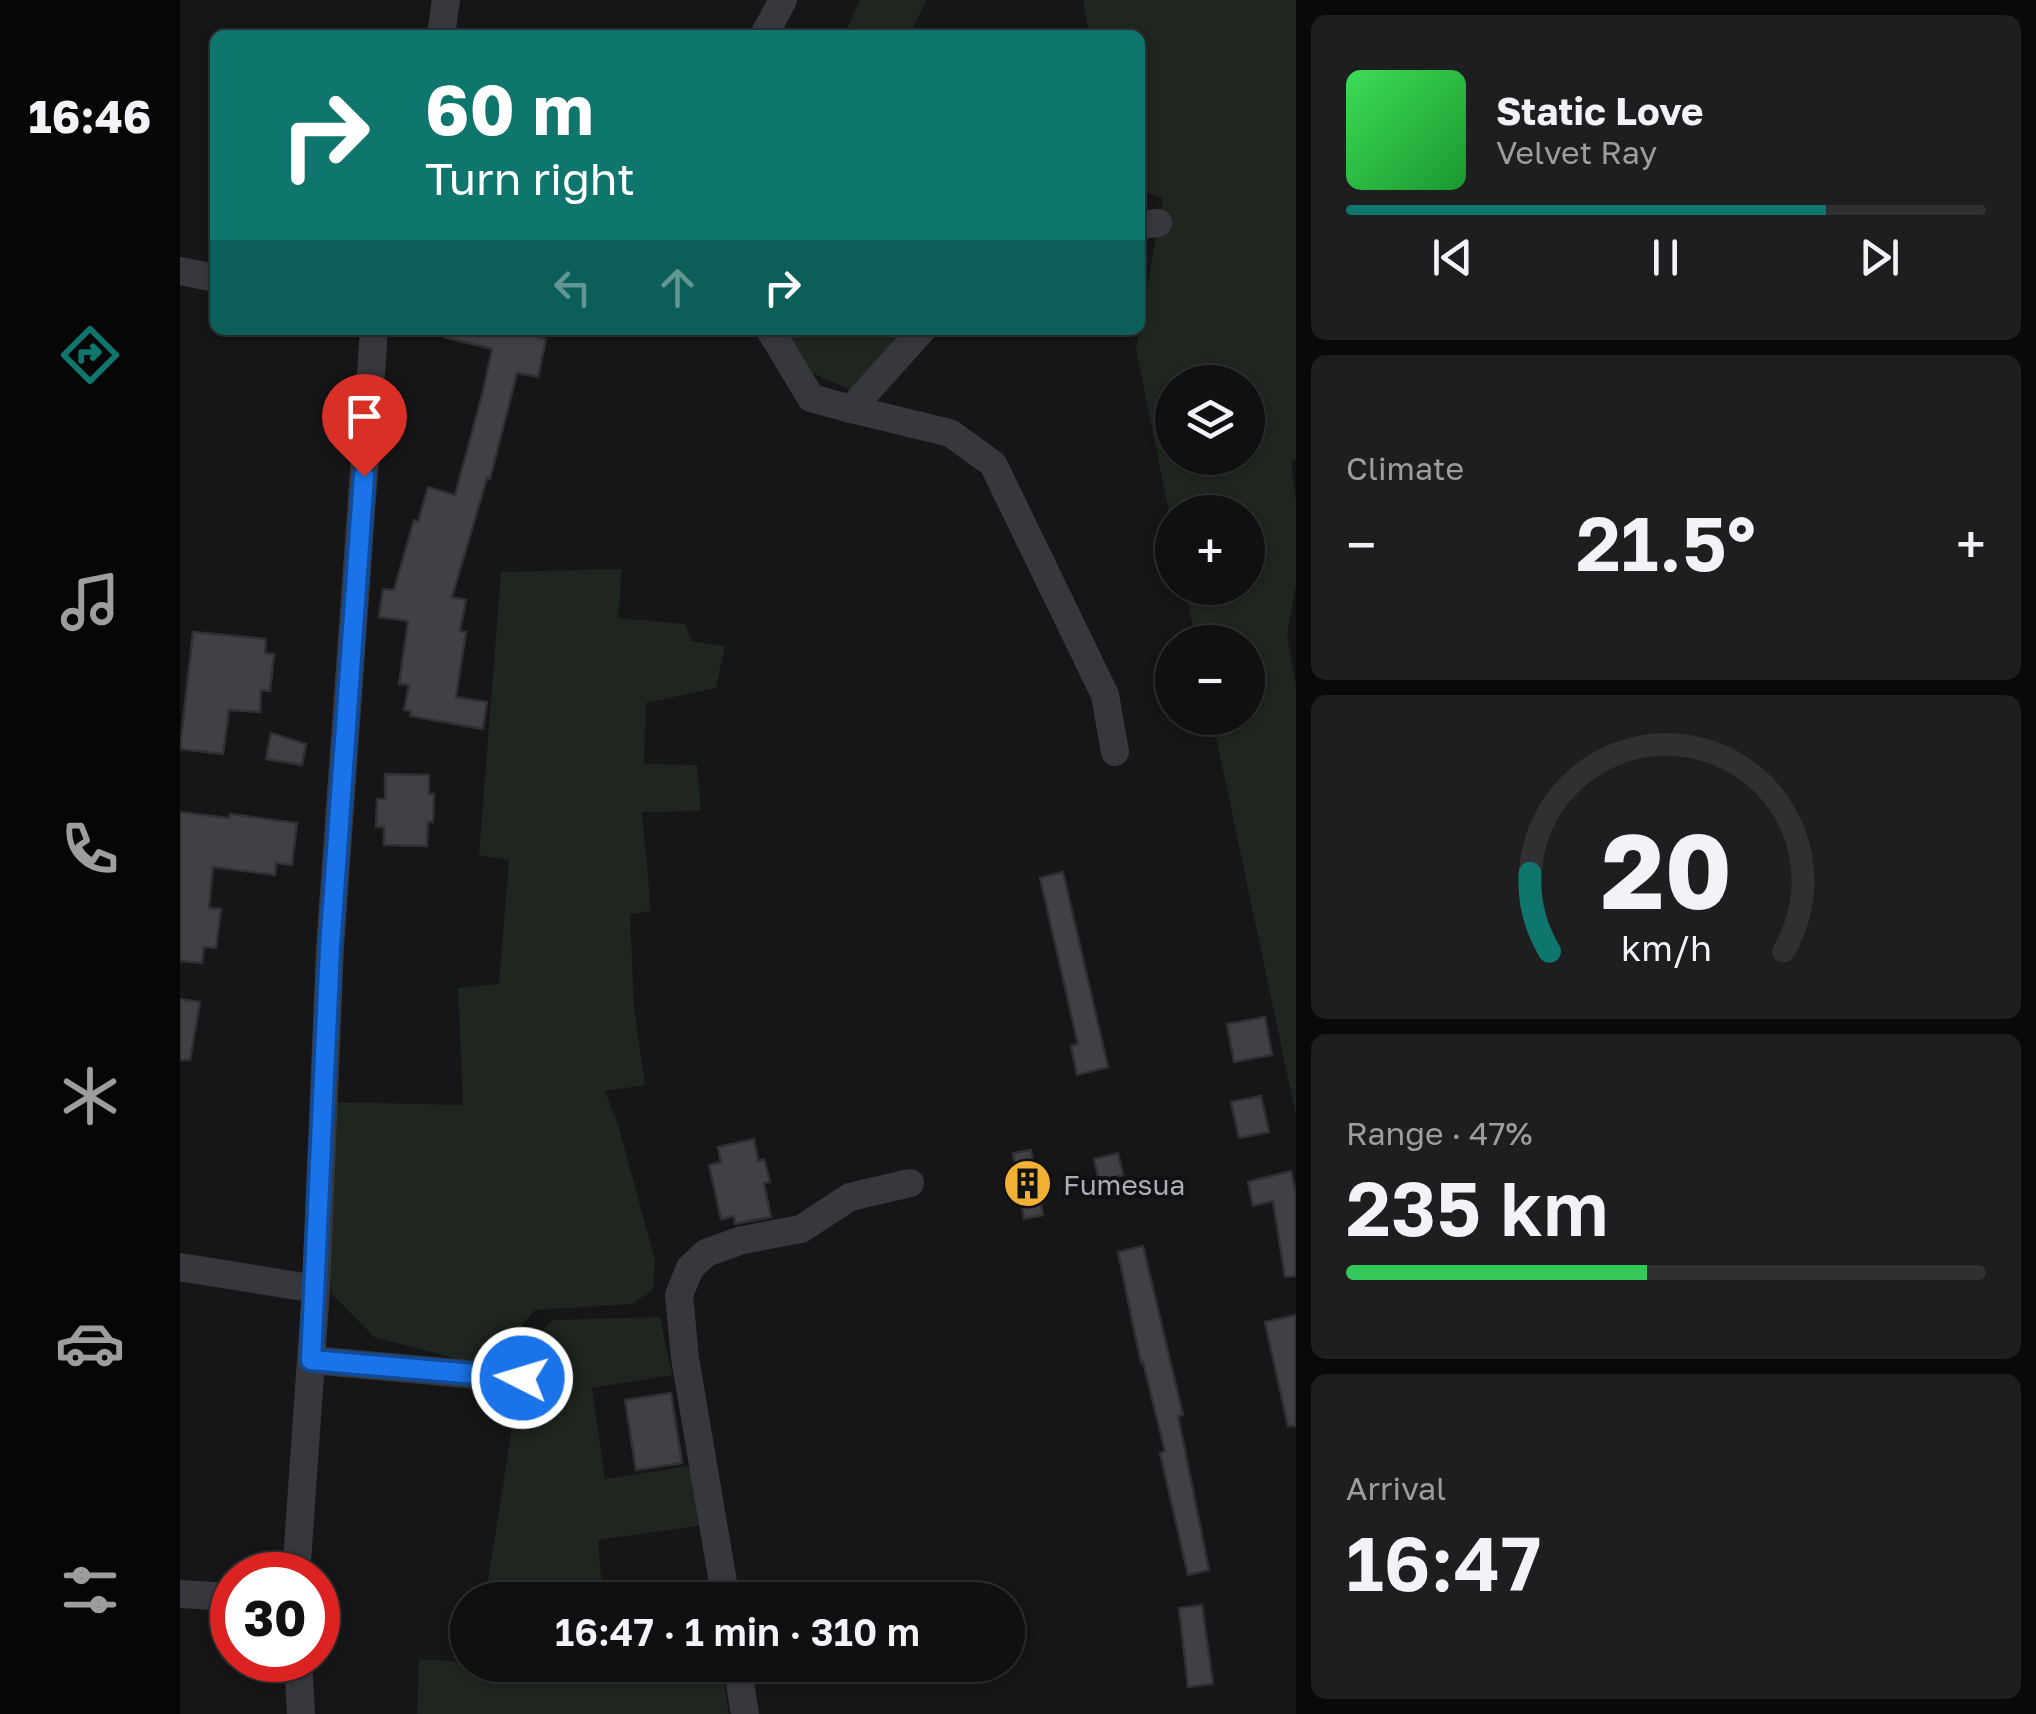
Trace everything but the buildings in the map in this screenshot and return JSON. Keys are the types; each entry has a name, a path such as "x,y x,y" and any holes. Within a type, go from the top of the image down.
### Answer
{"street":[{"path":"442,30 446,0"},
{"path":"767,30 783,0"},
{"path":"180,271 210,277"},
{"path":"298,1552 316,1289 330,948 374,335"},
{"path":"773,335 812,398 950,433 993,464 1105,695 1115,752"},
{"path":"851,409 918,335"},
{"path":"723,1582 679,1295 690,1268 706,1253 742,1240 800,1230 850,1197 910,1183"},
{"path":"180,1267 316,1289"},
{"path":"311,1360 522,1378"},
{"path":"180,1594 210,1596"},
{"path":"300,1682 302,1714"},
{"path":"740,1682 745,1714"}],"shaded area":[{"path":"860,0 927,0 912,30 846,30"},
{"path":"1083,0 1296,0 1296,459 1291,462 1296,500 1296,585 1287,635 1296,686 1296,1116 1216,735 1265,735 1265,625 1193,625 1188,605 1265,605 1265,495 1166,495 1162,475 1265,475 1265,365 1155,365 1155,443 1136,350 1139,335 1145,335 1145,299 1163,198 1145,192 1145,30 1088,30"},
{"path":"789,335 904,335 857,393 808,371"},
{"path":"622,569 618,618 685,624 691,641 725,646 716,688 646,703 644,764 697,765 701,811 642,812 651,911 630,914 634,1007 645,1085 605,1091 655,1260 653,1290 632,1304 535,1310 509,1340 476,1364 374,1337 331,1293 328,1202 337,1102 463,1105 458,988 499,984 509,860 479,855 501,572"},
{"path":"660,1317 672,1375 592,1388 605,1479 694,1465 705,1525 598,1540 602,1582 488,1582 517,1396 530,1396 521,1360 527,1346 553,1320"},
{"path":"419,1659 450,1661 450,1682 724,1682 729,1714 417,1714"}],"place":[{"name":"Fumesua","path":"1028,1184"}],"route":[{"path":"364,476 330,948 311,1360 522,1378"}]}
